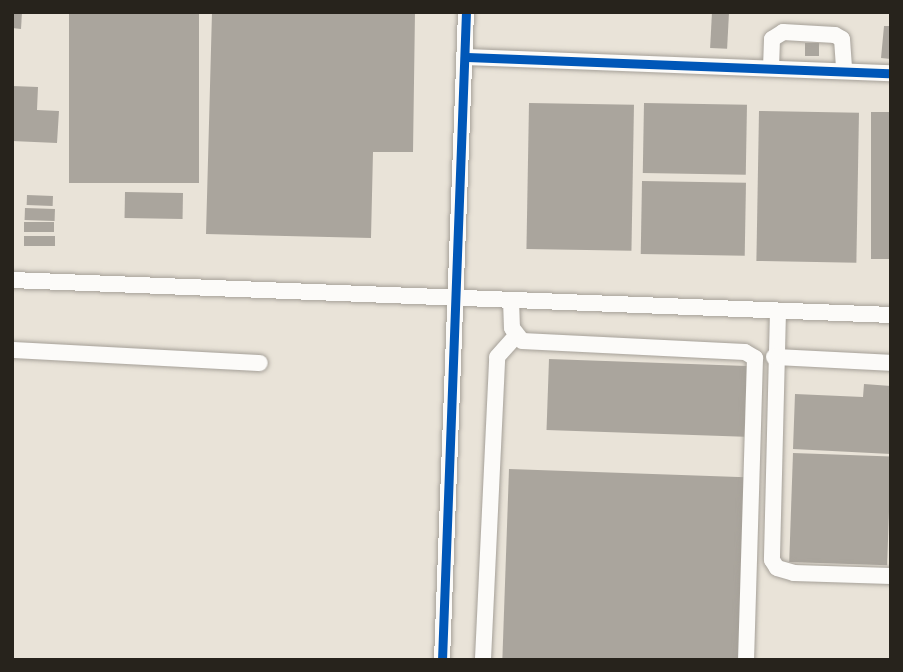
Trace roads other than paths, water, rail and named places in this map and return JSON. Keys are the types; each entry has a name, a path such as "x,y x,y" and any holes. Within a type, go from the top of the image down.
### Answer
{"street":[{"path":"442,660 466,12"},
{"path":"771,68 772,39 783,32 835,35 842,39 845,71"},
{"path":"465,57 891,73"},
{"path":"12,280 891,315"},
{"path":"483,659 497,357 515,337 511,300"},
{"path":"778,311 774,357 772,560 777,568 794,573 891,576"},
{"path":"515,337 522,341 745,352 755,358 746,660"},
{"path":"12,351 260,363"},
{"path":"774,357 891,363"}]}
